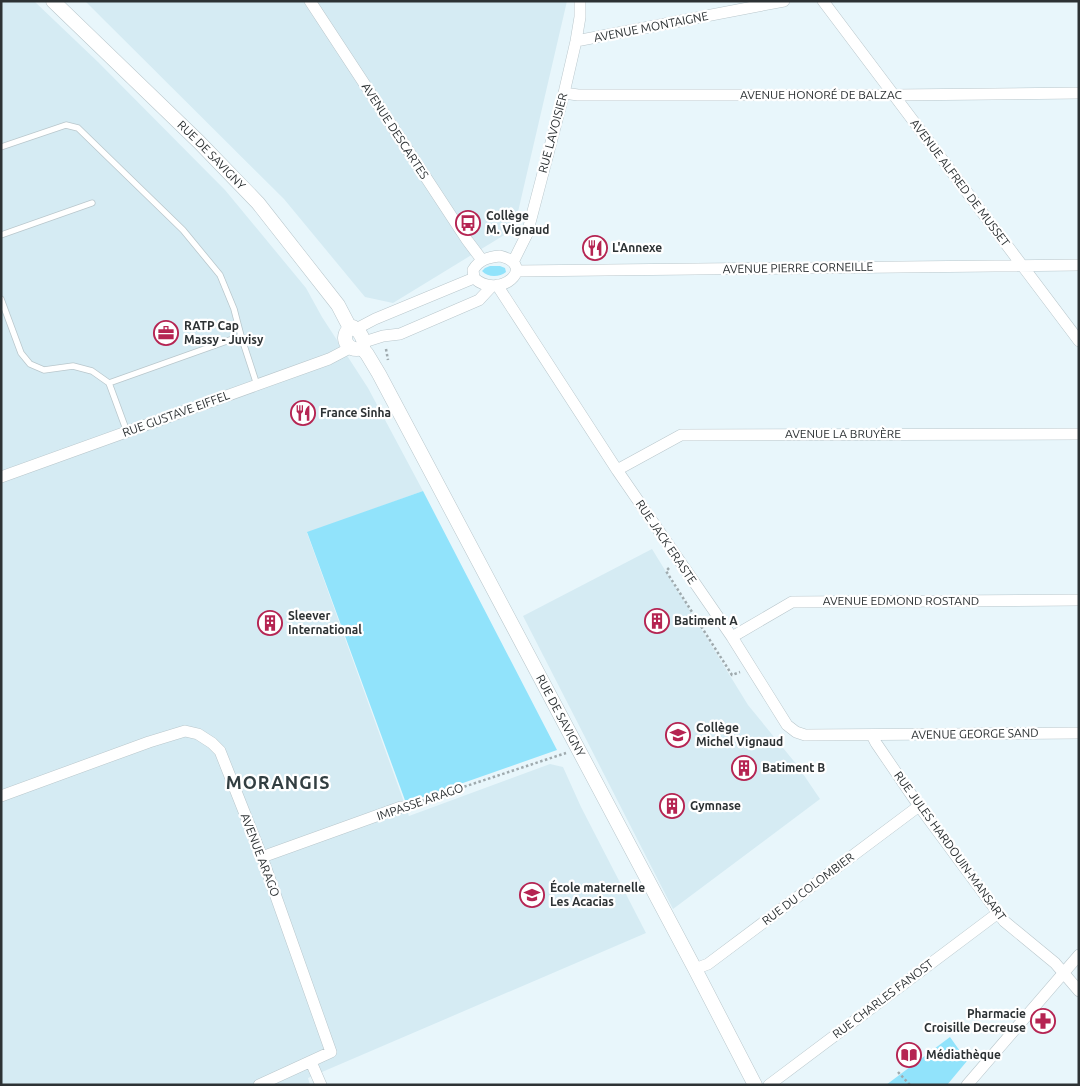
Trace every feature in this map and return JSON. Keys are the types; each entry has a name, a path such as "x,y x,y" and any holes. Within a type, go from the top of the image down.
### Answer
{"street":[{"name":"RUE DE SAVIGNY","path":"52,1 199,142 258,203 338,305 353,328"},
{"name":"AVENUE DESCARTES","path":"310,1 482,260"},
{"name":"RUE LAVOISIER","path":"515,266 527,234 564,93 576,42 580,17 580,1"},
{"name":"AVENUE MONTAIGNE","path":"576,42 784,1"},
{"name":"AVENUE ALFRED DE MUSSET","path":"823,1 1079,341"},
{"name":"AVENUE HONORÉ DE BALZAC","path":"564,93 578,95 1079,93"},
{"path":"474,278 347,331 345,335 347,344 358,346 383,336 400,334 478,300 494,286 510,280 516,273 515,266 509,258 492,257 482,260 475,266 473,270 474,278 484,285 494,286"},
{"name":"AVENUE PIERRE CORNEILLE","path":"515,266 1079,265"},
{"name":"RUE JACK ERASTE","path":"494,286 732,637 786,724 796,732 805,735 872,735"},
{"name":"RUE DE SAVIGNY","path":"358,346 367,354 379,374 755,1085"},
{"name":"RUE GUSTAVE EIFFEL","path":"1,477 329,359 358,346"},
{"name":"AVENUE LA BRUYÈRE","path":"617,470 681,435 1079,434"},
{"name":"AVENUE EDMOND ROSTAND","path":"732,637 792,602 1079,600"},
{"name":"AVENUE ARAGO","path":"1,796 149,742 185,732 198,734 220,751 262,857 331,1052 259,1085"},
{"name":"AVENUE GEORGE SAND","path":"872,735 1079,733"},
{"name":"RUE JULES HARDOUIN-MANSART","path":"872,735 919,806 998,913 1009,926 1055,963 1079,991"},
{"name":"RUE DU COLOMBIER","path":"695,969 708,964 919,806"},
{"name":"IMPASSE ARAGO","path":"262,857 402,807"},
{"name":"RUE CHARLES FANOST","path":"769,1085 998,913"},
{"path":"967,1085 1079,955"},
{"path":"311,1062 320,1085"}],"lane":[{"path":"1,147 66,125 78,128 183,230 220,275 234,309 257,385"},
{"path":"1,235 92,203"},
{"path":"1,300 21,353 30,364 44,370 73,366 92,371 109,384 127,432"},
{"path":"109,384 241,336"}],"path":[{"path":"678,558 666,571 732,675 751,668"},
{"name":"IMPASSE ARAGO","path":"402,807 578,749"},
{"path":"898,1072 910,1085"}],"shaded area":[{"path":"1,1 34,1 98,62 225,190 306,288 322,317 368,388 423,491 307,533 409,816 550,764 563,767 581,807 646,933 308,1078 310,1085 1,1085"},
{"path":"85,1 567,1 514,229 393,303 365,297 284,199"},
{"path":"490,266 500,266 505,268 506,272 501,275 487,275 482,271"},
{"path":"423,491 557,750 406,803 307,532"},
{"name":"Collège Michel Vignaud","path":"652,549 748,705 797,765 820,799 673,909 523,616"},
{"path":"950,1037 967,1061 947,1085 886,1085"}],"place":[{"name":"Collège M. Vignaud","path":"468,223"},
{"name":"L'Annexe","path":"595,248"},
{"name":"RATP Cap Massy - Juvisy","path":"166,333"},
{"name":"France Sinha","path":"303,413"},
{"name":"Batiment A","path":"657,621"},
{"name":"Sleever International","path":"270,623"},
{"name":"Collège Michel Vignaud","path":"678,735"},
{"name":"Batiment B","path":"744,768"},
{"name":"Gymnase","path":"672,806"},
{"name":"École maternelle Les Acacias","path":"532,895"},
{"name":"Pharmacie Croisille Decreuse","path":"1043,1021"},
{"name":"Médiathèque","path":"909,1055"}],"district":[{"name":"MORANGIS","path":"278,783"}]}
